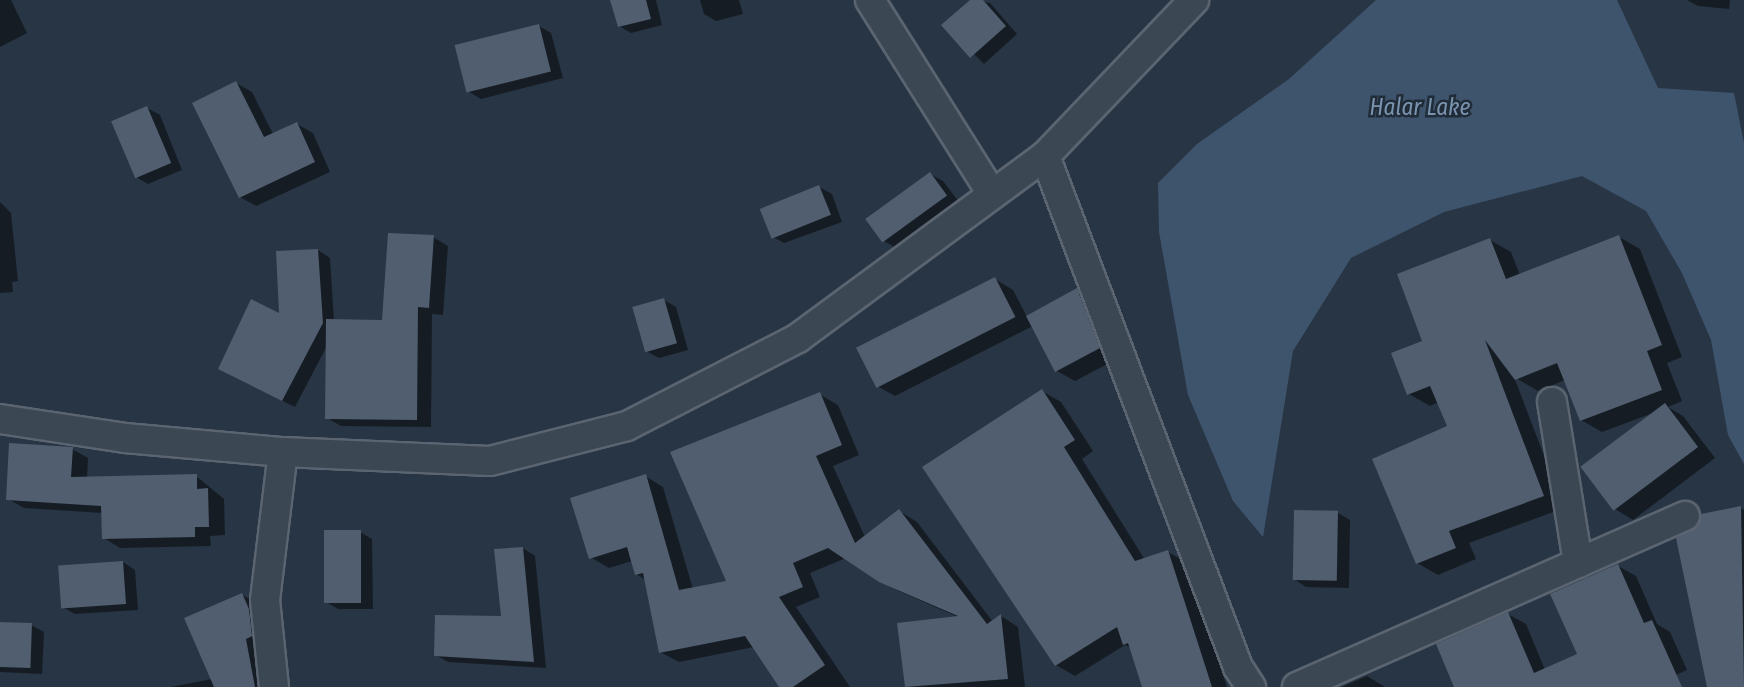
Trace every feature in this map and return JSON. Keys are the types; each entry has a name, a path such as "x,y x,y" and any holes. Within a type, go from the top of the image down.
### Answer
{"street":[{"path":"870,0 992,194"},
{"path":"0,419 125,438 284,452 490,461 627,426 798,338 1045,156 1194,0"},
{"path":"1045,156 1238,667 1251,687"},
{"path":"1552,402 1578,563"},
{"path":"274,687 265,600 284,452"},
{"path":"1297,687 1685,516"}],"water":[{"name":"Halar Lake","path":"1376,0 1617,0 1658,88 1734,93 1744,143 1744,464 1728,435 1711,340 1682,273 1646,211 1582,176 1444,212 1351,258 1293,351 1263,537 1233,501 1188,395 1159,232 1158,183 1197,144 1289,79"}],"building":[{"path":"610,0 646,0 651,19 618,27"},
{"path":"970,0 983,0 1006,26 970,58 941,25"},
{"path":"539,24 551,72 466,93 455,45"},
{"path":"236,81 264,137 297,122 315,162 239,198 192,103"},
{"path":"147,106 171,163 135,178 111,121"},
{"path":"930,172 947,195 882,242 865,219"},
{"path":"819,185 831,215 772,239 760,209"},
{"path":"388,233 434,235 429,308 418,307 417,420 325,419 326,319 382,320"},
{"path":"1619,235 1662,345 1647,351 1662,390 1580,421 1557,363 1515,380 1485,340 1544,496 1449,531 1456,548 1416,564 1372,459 1447,426 1430,386 1407,395 1391,353 1422,341 1397,274 1490,238 1506,279"},
{"path":"318,249 323,323 282,401 218,369 251,299 279,313 276,251"},
{"path":"995,277 1015,317 876,388 856,348"},
{"path":"1077,288 1100,348 1055,372 1026,316"},
{"path":"664,298 677,343 645,352 632,307"},
{"path":"1042,389 1075,440 1064,447 1135,561 1168,550 1212,687 1142,687 1128,643 1123,645 1117,627 1055,666 922,467"},
{"path":"820,392 842,445 816,456 855,543 899,509 987,624 1001,614 1008,679 905,687 897,623 958,616 879,582 828,548 793,563 803,587 779,597 825,665 793,687 779,687 745,636 659,653 643,573 635,575 627,547 589,559 570,498 646,474 679,590 726,581 670,452"},
{"path":"1665,403 1698,447 1613,511 1580,467"},
{"path":"9,443 73,447 71,477 197,474 197,489 208,488 209,527 195,527 195,537 102,539 101,506 6,500"},
{"path":"1741,506 1744,687 1707,687 1676,538 1698,526 1701,514"},
{"path":"1294,510 1338,511 1337,581 1293,580"},
{"path":"324,530 361,530 361,603 324,603"},
{"path":"523,547 534,662 434,656 435,615 501,616 494,549"},
{"path":"123,561 126,604 61,608 58,566"},
{"path":"1618,564 1644,623 1652,620 1682,687 1454,687 1436,644 1508,612 1534,673 1577,654 1550,594"},
{"path":"242,593 249,609 252,636 246,639 255,687 214,687 184,618"},
{"path":"0,622 32,623 30,668 0,667"}]}
